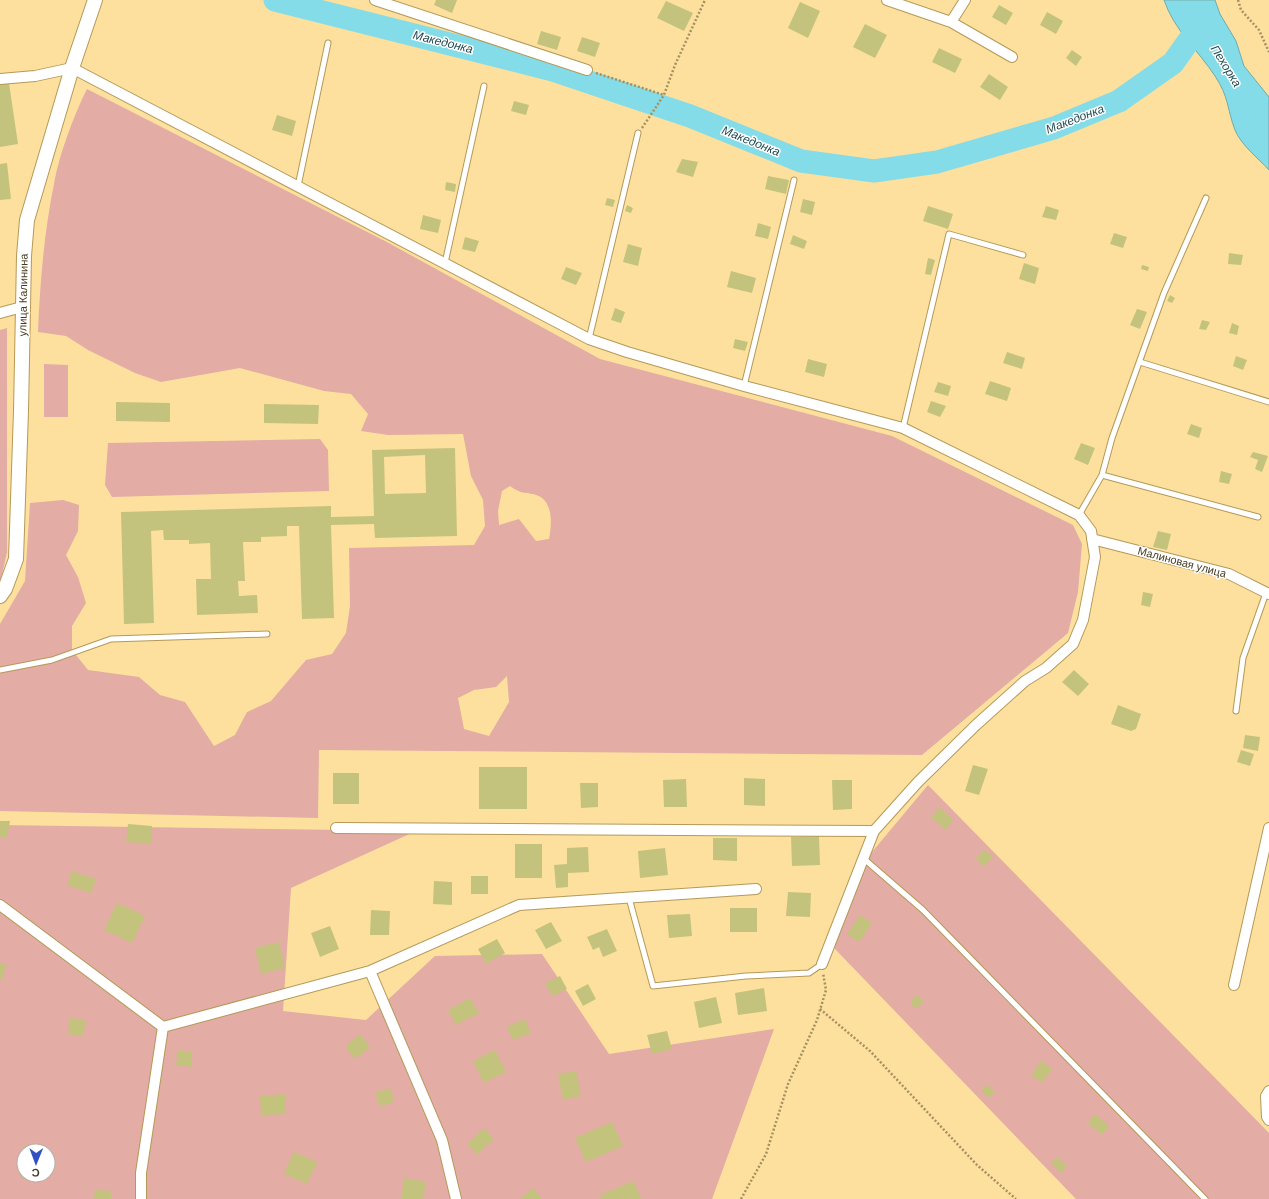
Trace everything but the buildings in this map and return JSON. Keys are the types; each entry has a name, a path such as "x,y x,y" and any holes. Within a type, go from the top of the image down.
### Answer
{"main road":[{"name":"улица Калинина","path":"0,596 5,589 16,559 21,411 22,307 27,220 72,68 94,0"}],"street":[{"path":"375,0 587,70"},
{"path":"887,0 951,22 1012,57"},
{"path":"951,22 965,0"},
{"path":"0,79 35,76 72,68 589,339 627,352 744,386 903,428 1079,515 1091,531 1095,557 1083,620 1073,644 1046,668 1025,682 991,711 918,782 874,831 862,857 822,964"},
{"path":"0,313 22,307"},
{"name":"Малиновая улица","path":"1092,539 1229,574 1268,593"},
{"path":"336,828 874,831"},
{"path":"1234,985 1269,828"},
{"path":"163,1026 370,971 519,905 756,889"},
{"path":"0,905 163,1026"},
{"path":"370,971 442,1140 456,1199"},
{"path":"142,1199 141,1173 163,1026"},
{"path":"1269,1091 1266,1096 1267,1117 1269,1120"}],"lane":[{"path":"298,186 328,43"},
{"path":"445,263 484,86"},
{"path":"589,339 638,133"},
{"path":"744,386 794,180"},
{"path":"1079,515 1102,475 1112,438 1164,293 1206,198"},
{"path":"903,428 949,234 1022,255"},
{"path":"1140,362 1269,402"},
{"path":"1102,475 1258,517"},
{"path":"1236,711 1243,658 1268,593"},
{"path":"0,670 52,660 111,639 267,634"},
{"path":"862,857 924,910 1205,1199"},
{"path":"629,898 653,986 746,976 809,973 822,964"}],"path":[{"path":"649,118 664,95 675,65 705,0"},
{"path":"1238,0 1242,10 1259,30 1269,52"},
{"path":"587,70 664,95"},
{"path":"741,1199 766,1154 788,1084 820,1009 826,990 822,964"},
{"path":"820,1009 870,1051 977,1165 1016,1199"}],"shaded area":[{"path":"87,89 385,241 600,359 892,436 1073,525 1082,544 1078,592 1068,633 922,755 319,750 318,818 0,811 0,624 25,581 30,503 63,500 79,505 78,531 66,555 78,577 86,603 72,626 72,650 88,670 139,677 160,695 185,702 214,746 235,735 247,712 271,701 306,660 332,654 346,633 350,606 349,548 474,545 485,526 483,500 471,476 463,434 388,435 361,431 368,414 351,394 324,391 240,368 161,382 135,373 88,350 66,336 38,332 43,258 56,173 63,148","holes":["510,486 521,492 540,496 545,501 548,506 551,519 549,539 536,541 519,519 499,525 498,511 502,491","507,676 509,702 489,736 464,729 458,698 474,690 496,687"]},
{"path":"7,328 7,552 0,584 0,330"},
{"path":"44,364 68,365 68,417 44,417"},
{"path":"320,439 328,450 329,491 112,497 105,485 108,443"},
{"path":"928,785 1269,1133 1269,1199 1076,1199 835,949 831,942 862,864"},
{"path":"0,825 416,831 291,888 283,1011 366,1020 435,956 542,954 609,1054 774,1029 712,1199 0,1199"}],"water":[{"name":"Пехорка","path":"1164,0 1215,0 1220,14 1236,41 1244,66 1269,97 1269,170 1241,141 1232,123 1220,83 1180,30 1168,11"}],"waterway":[{"name":"Македонка","path":"275,0 553,70 690,116 801,161 874,171 937,162 1054,128 1119,101 1173,63 1200,25"}]}
